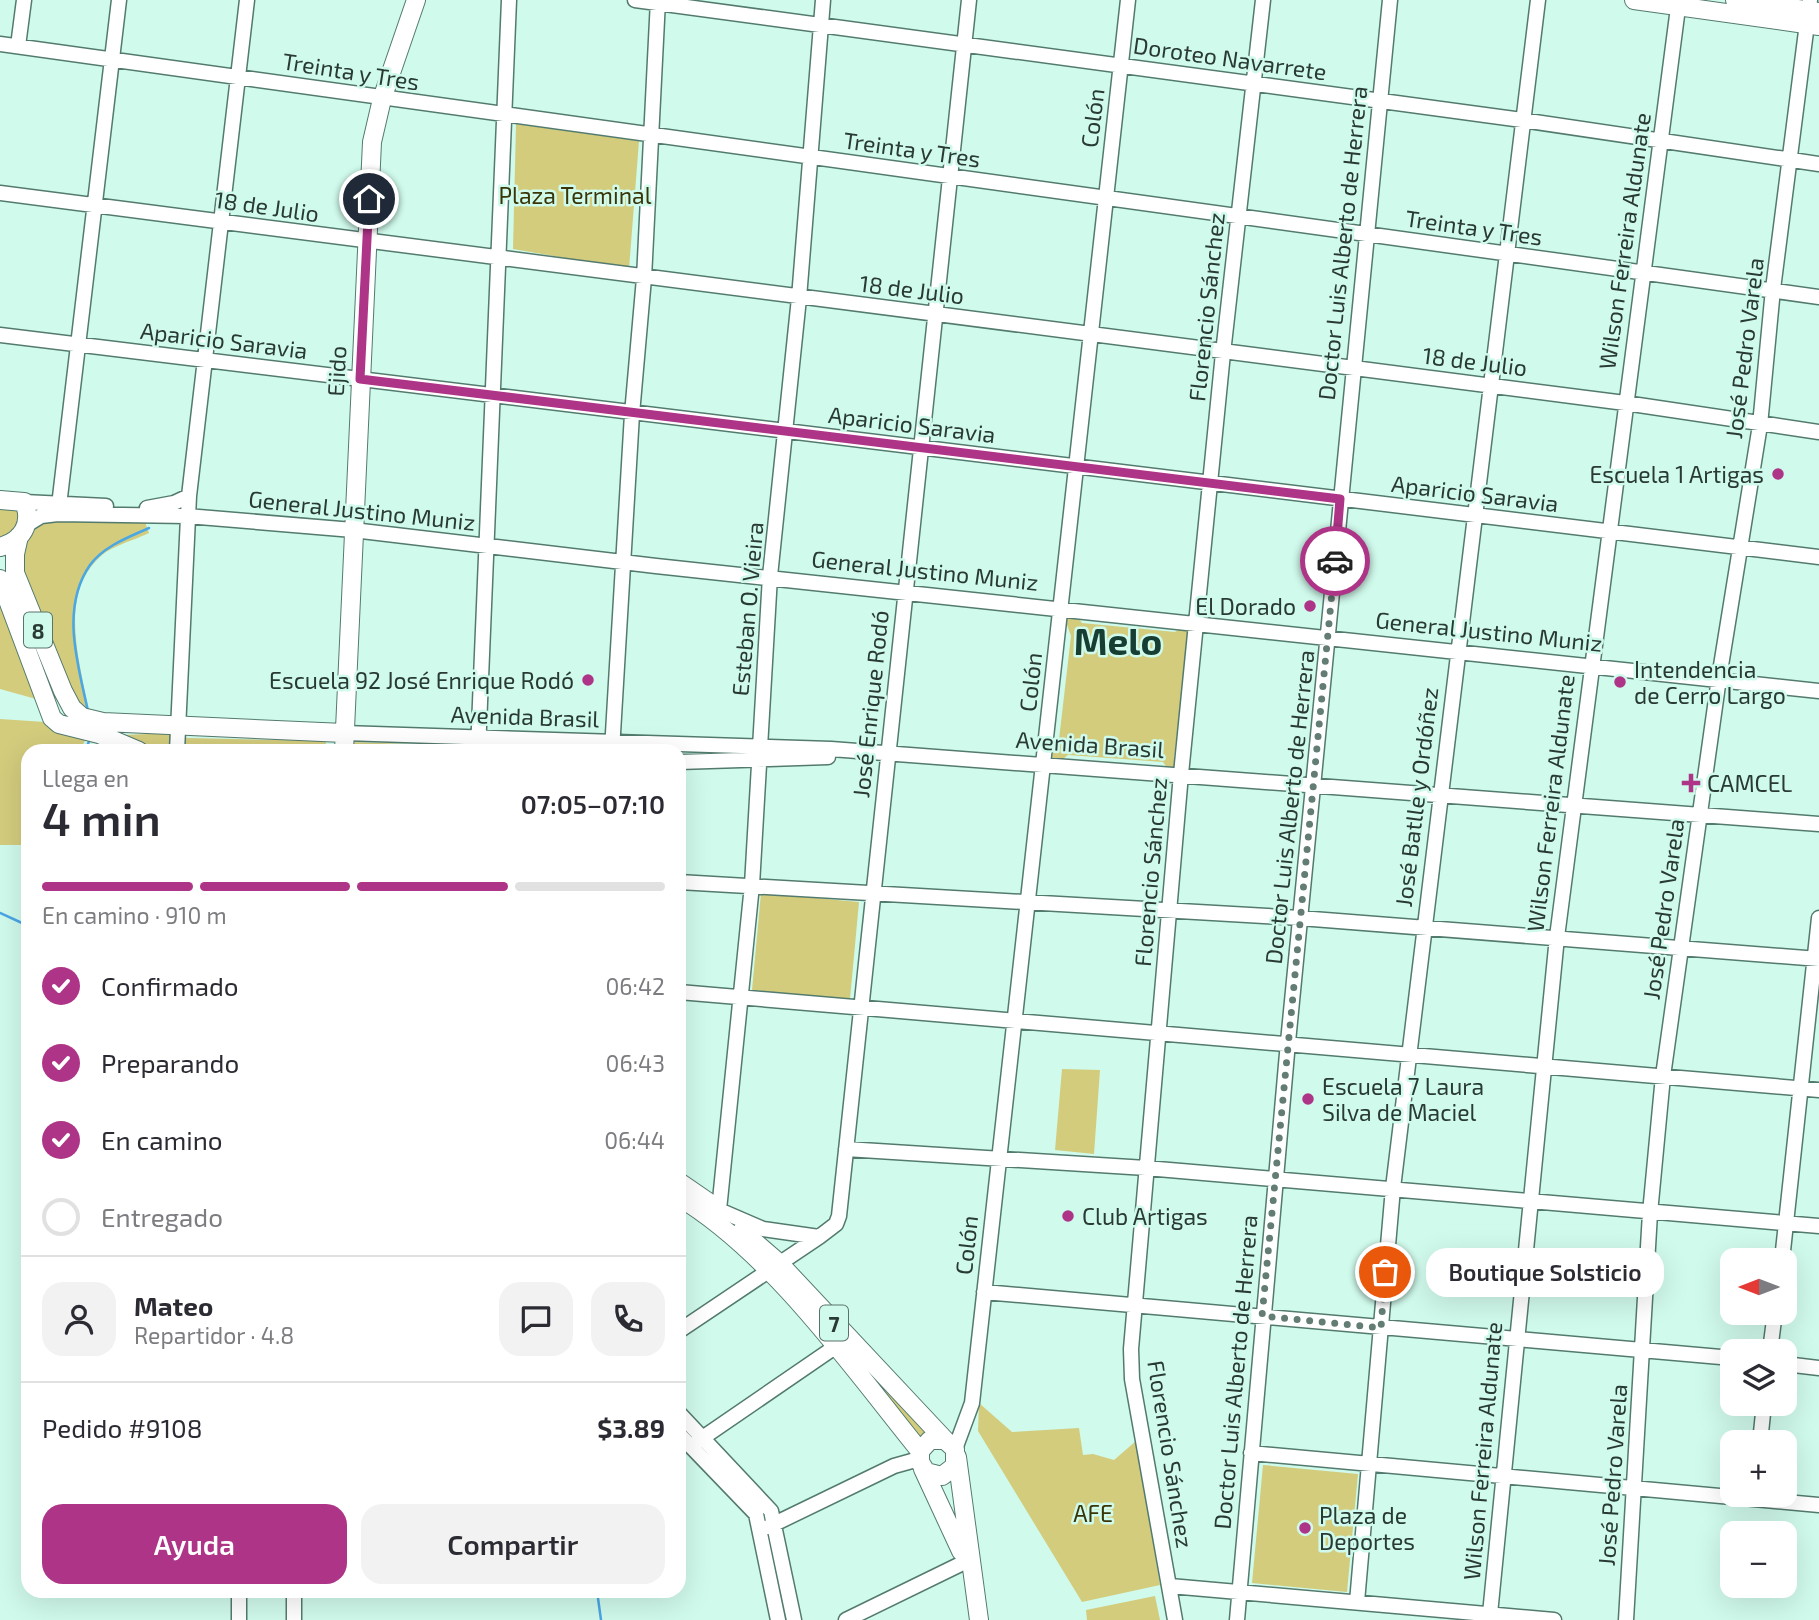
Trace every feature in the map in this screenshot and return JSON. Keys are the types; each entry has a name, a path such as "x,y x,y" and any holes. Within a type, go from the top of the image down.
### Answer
{"main road":[{"name":"Ejido","path":"339,742 363,242 372,142 378,99 407,0"},
{"name":"Ejido","path":"378,99 416,0"},
{"path":"1634,0 1813,14"},
{"path":"1735,0 1813,14"},
{"path":"0,500 24,502"},
{"name":"8","path":"24,502 29,514 15,554 15,573 63,691 81,724"},
{"path":"0,547 11,544 24,530"},
{"name":"8","path":"0,579 52,718 101,728 178,727"},
{"name":"Avenida Brasil","path":"178,727 339,742"},
{"name":"8","path":"101,728 127,744"},
{"name":"7","path":"686,1188 774,1267 952,1449 979,1620"},
{"name":"7","path":"686,1200 716,1215"},
{"name":"7","path":"774,1267 921,1460 961,1551 969,1560"},
{"path":"930,1440 952,1449 953,1468 945,1475 932,1475 921,1460 930,1440"}],"street":[{"path":"18,46 24,0"},
{"path":"59,509 110,58 119,0"},
{"path":"177,744 188,496 247,0"},
{"path":"478,744 485,545 507,115 509,0"},
{"name":"Doroteo Navarrete","path":"635,0 1522,120 1819,164"},
{"name":"Esteban O. Vieira","path":"716,1215 752,885 770,576 799,298 808,158 823,0"},
{"name":"José Enrique Rodó","path":"686,1326 819,1237 836,1224 839,1216 969,0"},
{"name":"Colón","path":"952,1449 972,1403 1128,0"},
{"name":"Florencio Sánchez","path":"1175,1620 1132,1379 1135,1304 1196,622 1263,0"},
{"name":"Doctor Luis Alberto de Herrera","path":"1237,1620 1262,1316 1330,636 1340,499 1378,101 1390,0"},
{"name":"José Batlle y Ordóñez","path":"1357,1602 1393,1188 1408,1053 1538,0"},
{"path":"612,744 632,414 644,278 649,136 658,2"},
{"name":"Wilson Ferreira Aldunate","path":"1490,1614 1528,1203 1557,937 1575,807 1590,666 1679,3"},
{"name":"José Pedro Varela","path":"1626,1620 1650,1213 1663,1076 1698,817 1760,425 1773,289 1813,14"},
{"name":"Treinta y Tres","path":"0,44 238,76 378,99 1819,297"},
{"name":"18 de Julio","path":"0,193 1625,403 1819,432"},
{"name":"Aparicio Saravia","path":"0,335 1819,557"},
{"name":"General Justino Muniz","path":"24,530 41,516 59,509 157,508 188,496"},
{"name":"General Justino Muniz","path":"24,502 59,509 348,529 623,562 1330,636 1819,691"},
{"name":"Avenida Brasil","path":"339,742 432,744"},
{"name":"Avenida Brasil","path":"686,751 758,754 887,754 1819,824"},
{"name":"Avenida Brasil","path":"686,761 758,754"},
{"path":"686,882 1300,918 1816,959"},
{"path":"1784,1248 1819,918"},
{"path":"686,992 1288,1042 1819,1090"},
{"path":"846,1149 1146,1168 1819,1226"},
{"path":"716,1215 763,1229 819,1237"},
{"path":"984,1292 1720,1357"},
{"path":"690,1447 835,1347"},
{"path":"1797,1365 1819,1368"},
{"path":"686,1420 765,1502 778,1620"},
{"path":"686,1442 768,1526 794,1620"},
{"path":"1251,1453 1720,1494"},
{"path":"768,1526 894,1466 921,1460"},
{"path":"1797,1502 1819,1505"},
{"path":"846,1620 969,1560"},
{"path":"1170,1586 1239,1590 1553,1620"},
{"path":"239,1598 239,1620"},
{"path":"294,1598 294,1620"}],"green space":[{"name":"Plaza Terminal","path":"516,124 639,141 629,269 513,249"},
{"path":"0,506 20,507 22,520 5,538 0,537"},
{"path":"45,521 145,522 149,533 117,546 100,557 87,572 79,590 75,629 88,708 74,705 22,577 25,545 32,532"},
{"path":"0,596 36,699 0,689"},
{"path":"1069,616 1078,617 1082,623 1175,632 1181,628 1189,630 1174,758 1178,762 1176,769 1168,769 1163,762 1068,755 1063,759 1052,758 1053,751 1058,748 1071,636 1066,622"},
{"path":"0,719 45,722 86,738 83,744 21,744 21,845 0,845"},
{"path":"171,733 171,744 139,744 123,735"},
{"path":"186,738 326,741 326,744 186,744"},
{"path":"351,742 410,744 351,744"},
{"path":"761,893 859,902 850,999 752,990"},
{"path":"1062,1069 1100,1070 1094,1154 1055,1150"},
{"path":"778,1267 932,1431 923,1434 916,1441"},
{"name":"AFE","path":"979,1403 1012,1432 1079,1428 1083,1455 1093,1454 1114,1460 1136,1441 1160,1585 1082,1602 978,1431"},
{"name":"Plaza de Deportes","path":"1263,1465 1358,1474 1347,1592 1252,1583"},
{"path":"1155,1596 1160,1620 1087,1620 1086,1610"}],"waterway":[{"path":"88,711 74,637 76,599 81,582 90,565 102,552 149,528"},
{"path":"88,744 90,739"},
{"path":"0,913 21,923"},
{"path":"598,1598 601,1620"}],"way so far":[{"path":"1335,561 1330,636 1262,1316 1381,1328 1385,1272"}],"place":[{"name":"Escuela 1 Artigas","path":"1778,474"},
{"name":"El Dorado","path":"1310,606"},
{"name":"Escuela 92 José Enrique Rodó","path":"588,680"},
{"name":"Intendencia de Cerro Largo","path":"1620,682"},
{"name":"CAMCEL","path":"1691,783"},
{"name":"Escuela 7 Laura Silva de Maciel","path":"1308,1099"},
{"name":"Club Artigas","path":"1068,1216"},
{"name":"Boutique Solsticio","path":"1385,1272"},
{"name":"Plaza de Deportes","path":"1305,1528"}],"district":[{"name":"Melo","path":"1118,640"}],"route":[{"path":"369,199 360,379 1340,499 1335,561"}]}
